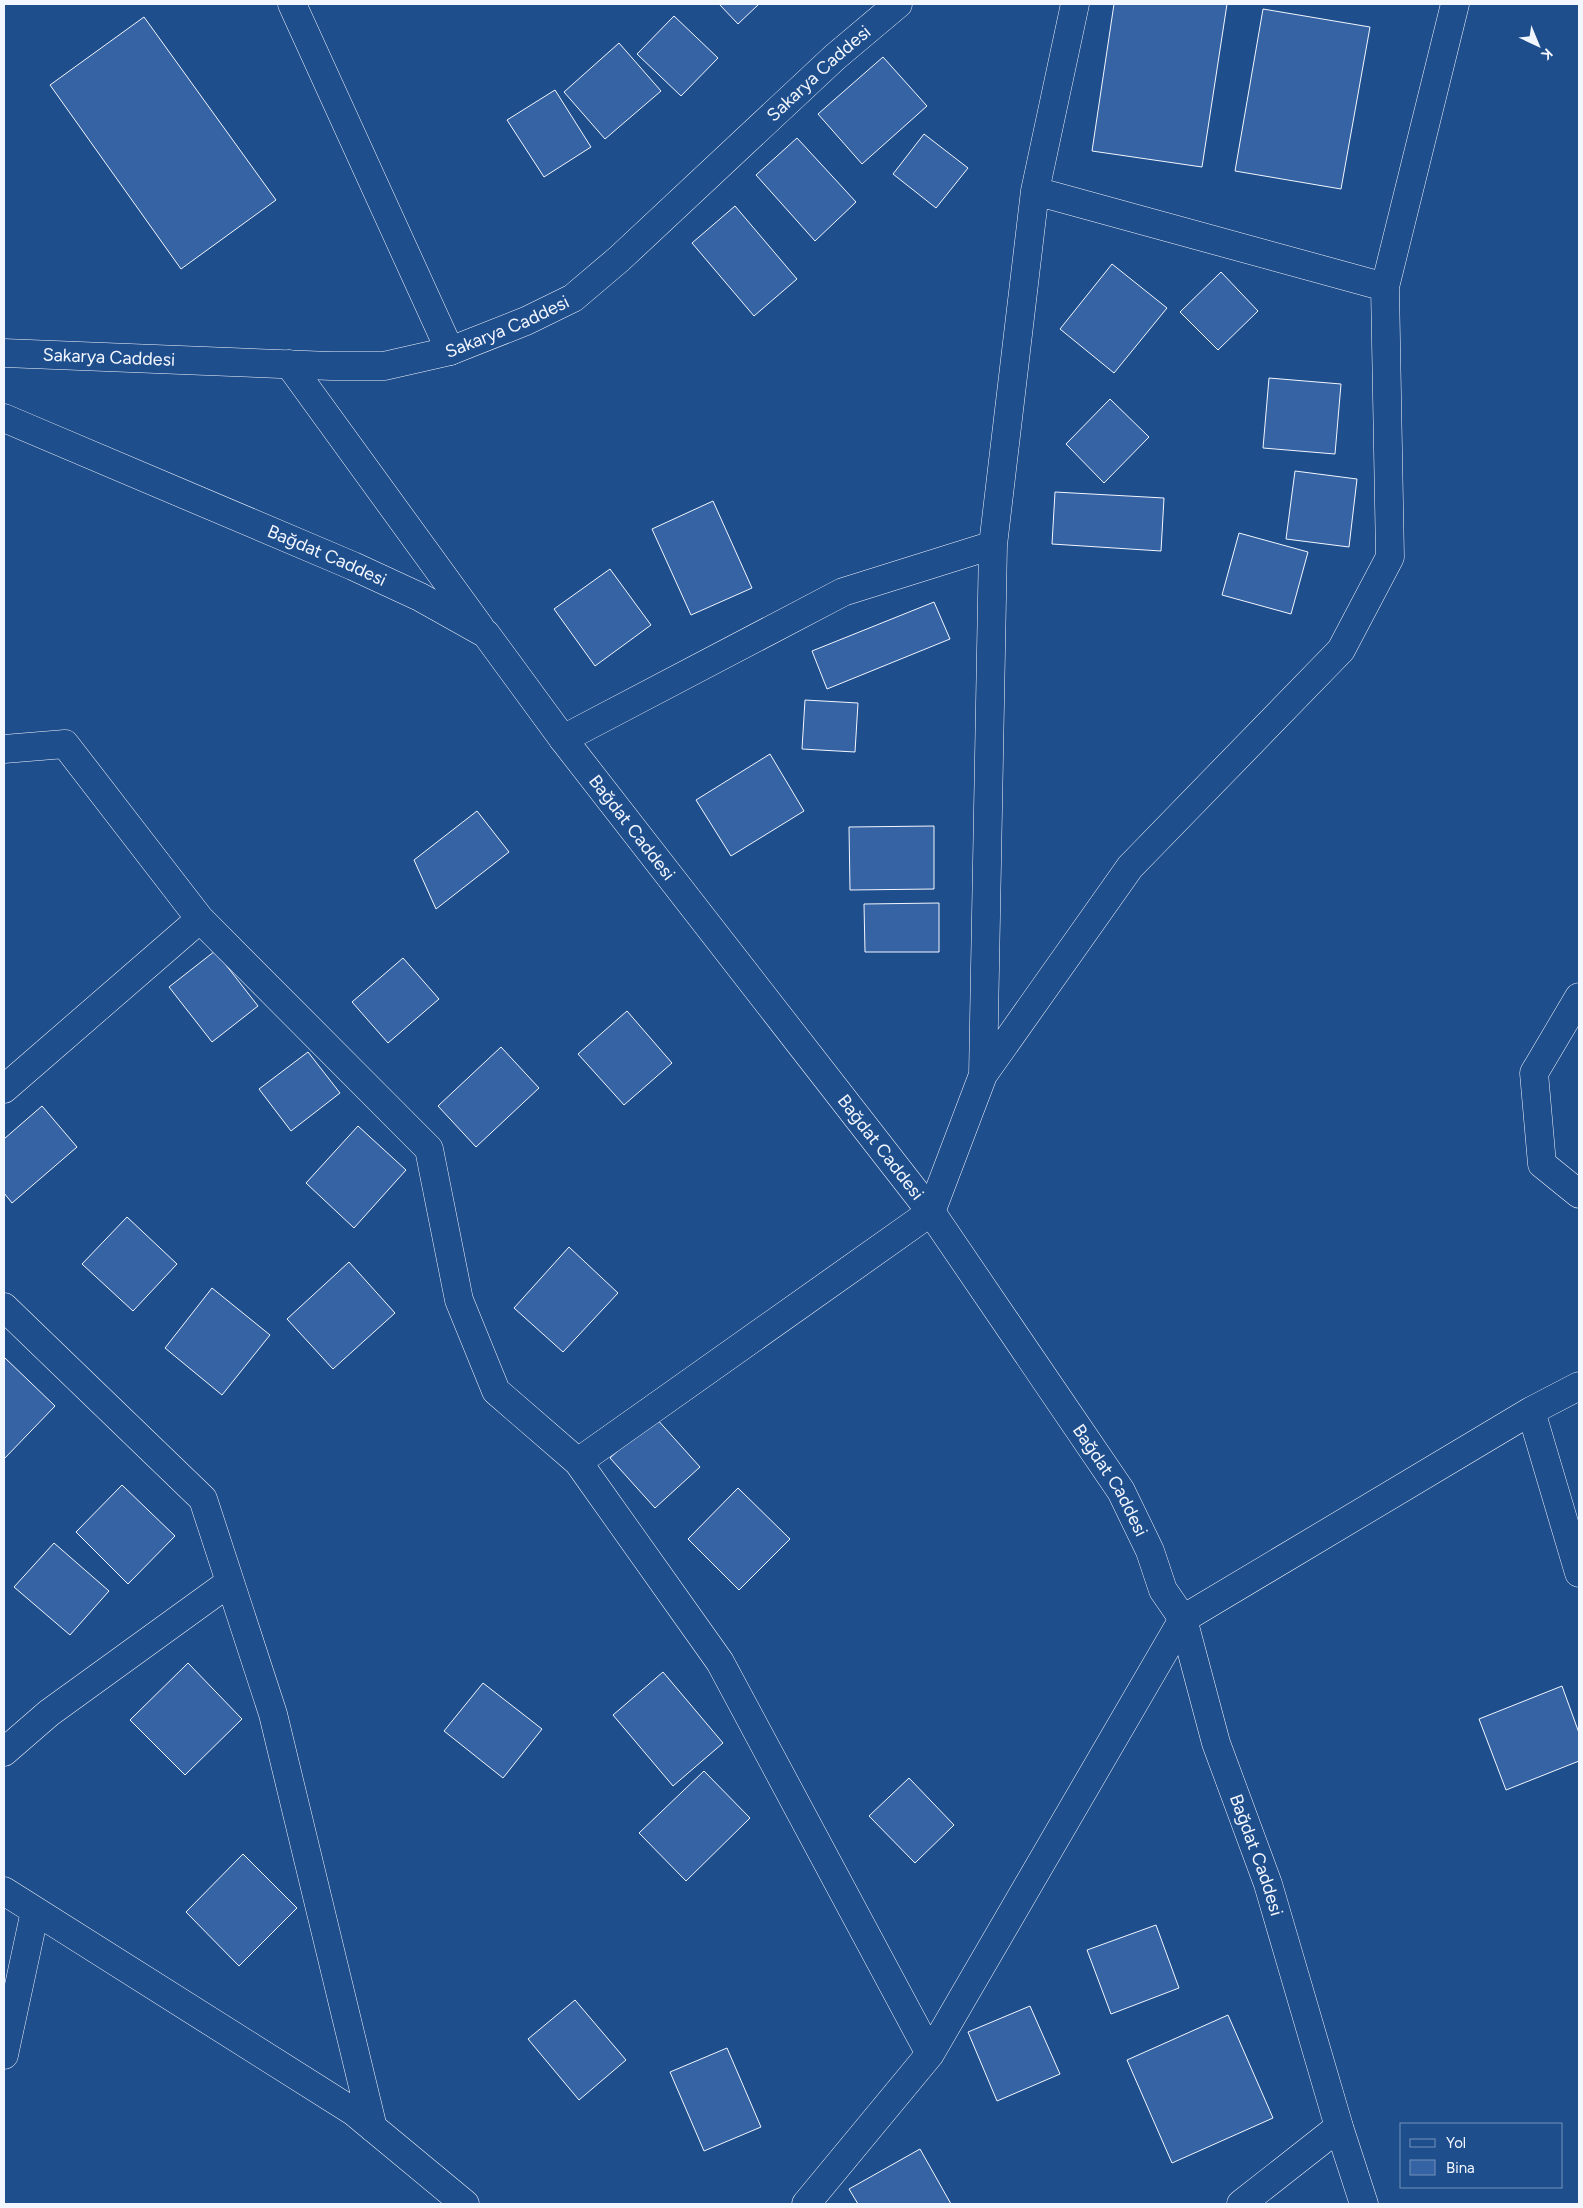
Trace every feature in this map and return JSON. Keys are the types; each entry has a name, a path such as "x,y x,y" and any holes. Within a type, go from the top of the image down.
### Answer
{"street":[{"path":"292,4 450,351"},
{"name":"Sakarya Caddesi","path":"4,353 384,366 450,351 526,322 573,298 619,260 835,57 898,4"},
{"path":"983,1075 992,545 1035,191 1075,4"},
{"path":"578,1462 931,1212 983,1075 1130,867 1341,650 1390,557 1385,287 1455,4"},
{"path":"1035,191 1385,287"},
{"path":"290,364 486,634"},
{"name":"Bağdat Caddesi","path":"4,418 353,566 420,597 486,634 563,739 931,1212 1121,1491 1150,1551 1163,1590 1183,1619 1216,1743 1245,1816 1268,1884 1339,2128 1364,2204"},
{"path":"563,739 843,592 992,545"},
{"path":"4,749 65,744 200,919 429,1149 459,1300 496,1390 578,1462 720,1662 930,2054"},
{"path":"4,1089 200,919"},
{"path":"1579,997 1534,1073 1542,1164 1579,1194"},
{"path":"4,1307 203,1500 273,1714 373,2128"},
{"path":"806,2204 930,2054 1183,1619 1531,1410 1579,1386"},
{"path":"1531,1410 1579,1572"},
{"path":"4,1752 49,1713 230,1582"},
{"path":"4,1891 354,2112 465,2204"},
{"path":"4,2055 35,1911"},
{"path":"1240,2204 1339,2128"}],"building":[{"path":"719,4 759,4 738,24"},
{"path":"1114,4 1227,4 1202,167 1092,151"},
{"path":"1263,9 1370,27 1341,189 1235,171"},
{"path":"674,16 718,58 681,96 637,54"},
{"path":"144,17 276,200 181,269 50,85"},
{"path":"619,43 661,91 605,139 564,92"},
{"path":"883,57 927,106 862,164 818,114"},
{"path":"555,90 591,147 544,177 507,120"},
{"path":"924,134 968,168 936,208 893,174"},
{"path":"797,138 856,202 815,241 756,175"},
{"path":"735,206 797,279 754,316 692,243"},
{"path":"1112,264 1167,308 1114,373 1060,329"},
{"path":"1221,272 1258,311 1218,350 1180,312"},
{"path":"1269,378 1341,384 1335,454 1263,448"},
{"path":"1110,399 1149,437 1104,483 1066,444"},
{"path":"1295,471 1357,479 1349,547 1286,539"},
{"path":"1055,492 1164,498 1161,551 1052,544"},
{"path":"713,501 752,588 691,615 652,529"},
{"path":"1239,533 1308,552 1291,614 1222,595"},
{"path":"610,569 651,625 595,666 554,609"},
{"path":"934,602 950,639 827,689 812,651"},
{"path":"805,700 858,703 855,752 802,749"},
{"path":"770,754 804,811 731,856 696,800"},
{"path":"477,811 509,852 436,909 414,860"},
{"path":"934,826 934,889 850,890 849,827"},
{"path":"939,903 939,952 865,952 864,904"},
{"path":"215,951 258,1006 212,1042 169,987"},
{"path":"403,958 439,999 388,1043 352,1002"},
{"path":"627,1011 672,1063 624,1105 578,1054"},
{"path":"501,1047 539,1088 476,1147 438,1106"},
{"path":"308,1052 340,1093 291,1131 259,1089"},
{"path":"42,1106 77,1147 12,1203 4,1193 4,1139"},
{"path":"358,1126 406,1170 354,1228 306,1183"},
{"path":"127,1217 177,1264 133,1311 82,1264"},
{"path":"569,1247 618,1293 563,1352 514,1308"},
{"path":"349,1262 395,1313 333,1369 287,1319"},
{"path":"212,1288 270,1335 222,1395 165,1348"},
{"path":"4,1357 55,1406 4,1459"},
{"path":"655,1417 700,1467 655,1508 610,1458"},
{"path":"122,1485 175,1536 128,1584 76,1532"},
{"path":"738,1488 790,1539 739,1590 688,1539"},
{"path":"54,1543 109,1591 70,1635 14,1587"},
{"path":"188,1663 242,1719 185,1775 130,1720"},
{"path":"663,1672 723,1743 673,1786 613,1715"},
{"path":"483,1683 542,1729 503,1778 444,1731"},
{"path":"1562,1686 1579,1733 1579,1761 1506,1790 1479,1719"},
{"path":"704,1771 750,1818 686,1881 639,1833"},
{"path":"909,1778 954,1825 915,1863 869,1816"},
{"path":"243,1854 297,1908 239,1966 186,1912"},
{"path":"1156,1925 1179,1988 1111,2014 1087,1950"},
{"path":"575,2000 626,2060 579,2100 528,2039"},
{"path":"1030,2006 1060,2074 997,2101 968,2032"},
{"path":"1228,2015 1273,2118 1172,2163 1127,2060"},
{"path":"727,2048 761,2127 704,2151 670,2072"},
{"path":"920,2149 951,2204 858,2204 849,2189"}]}
